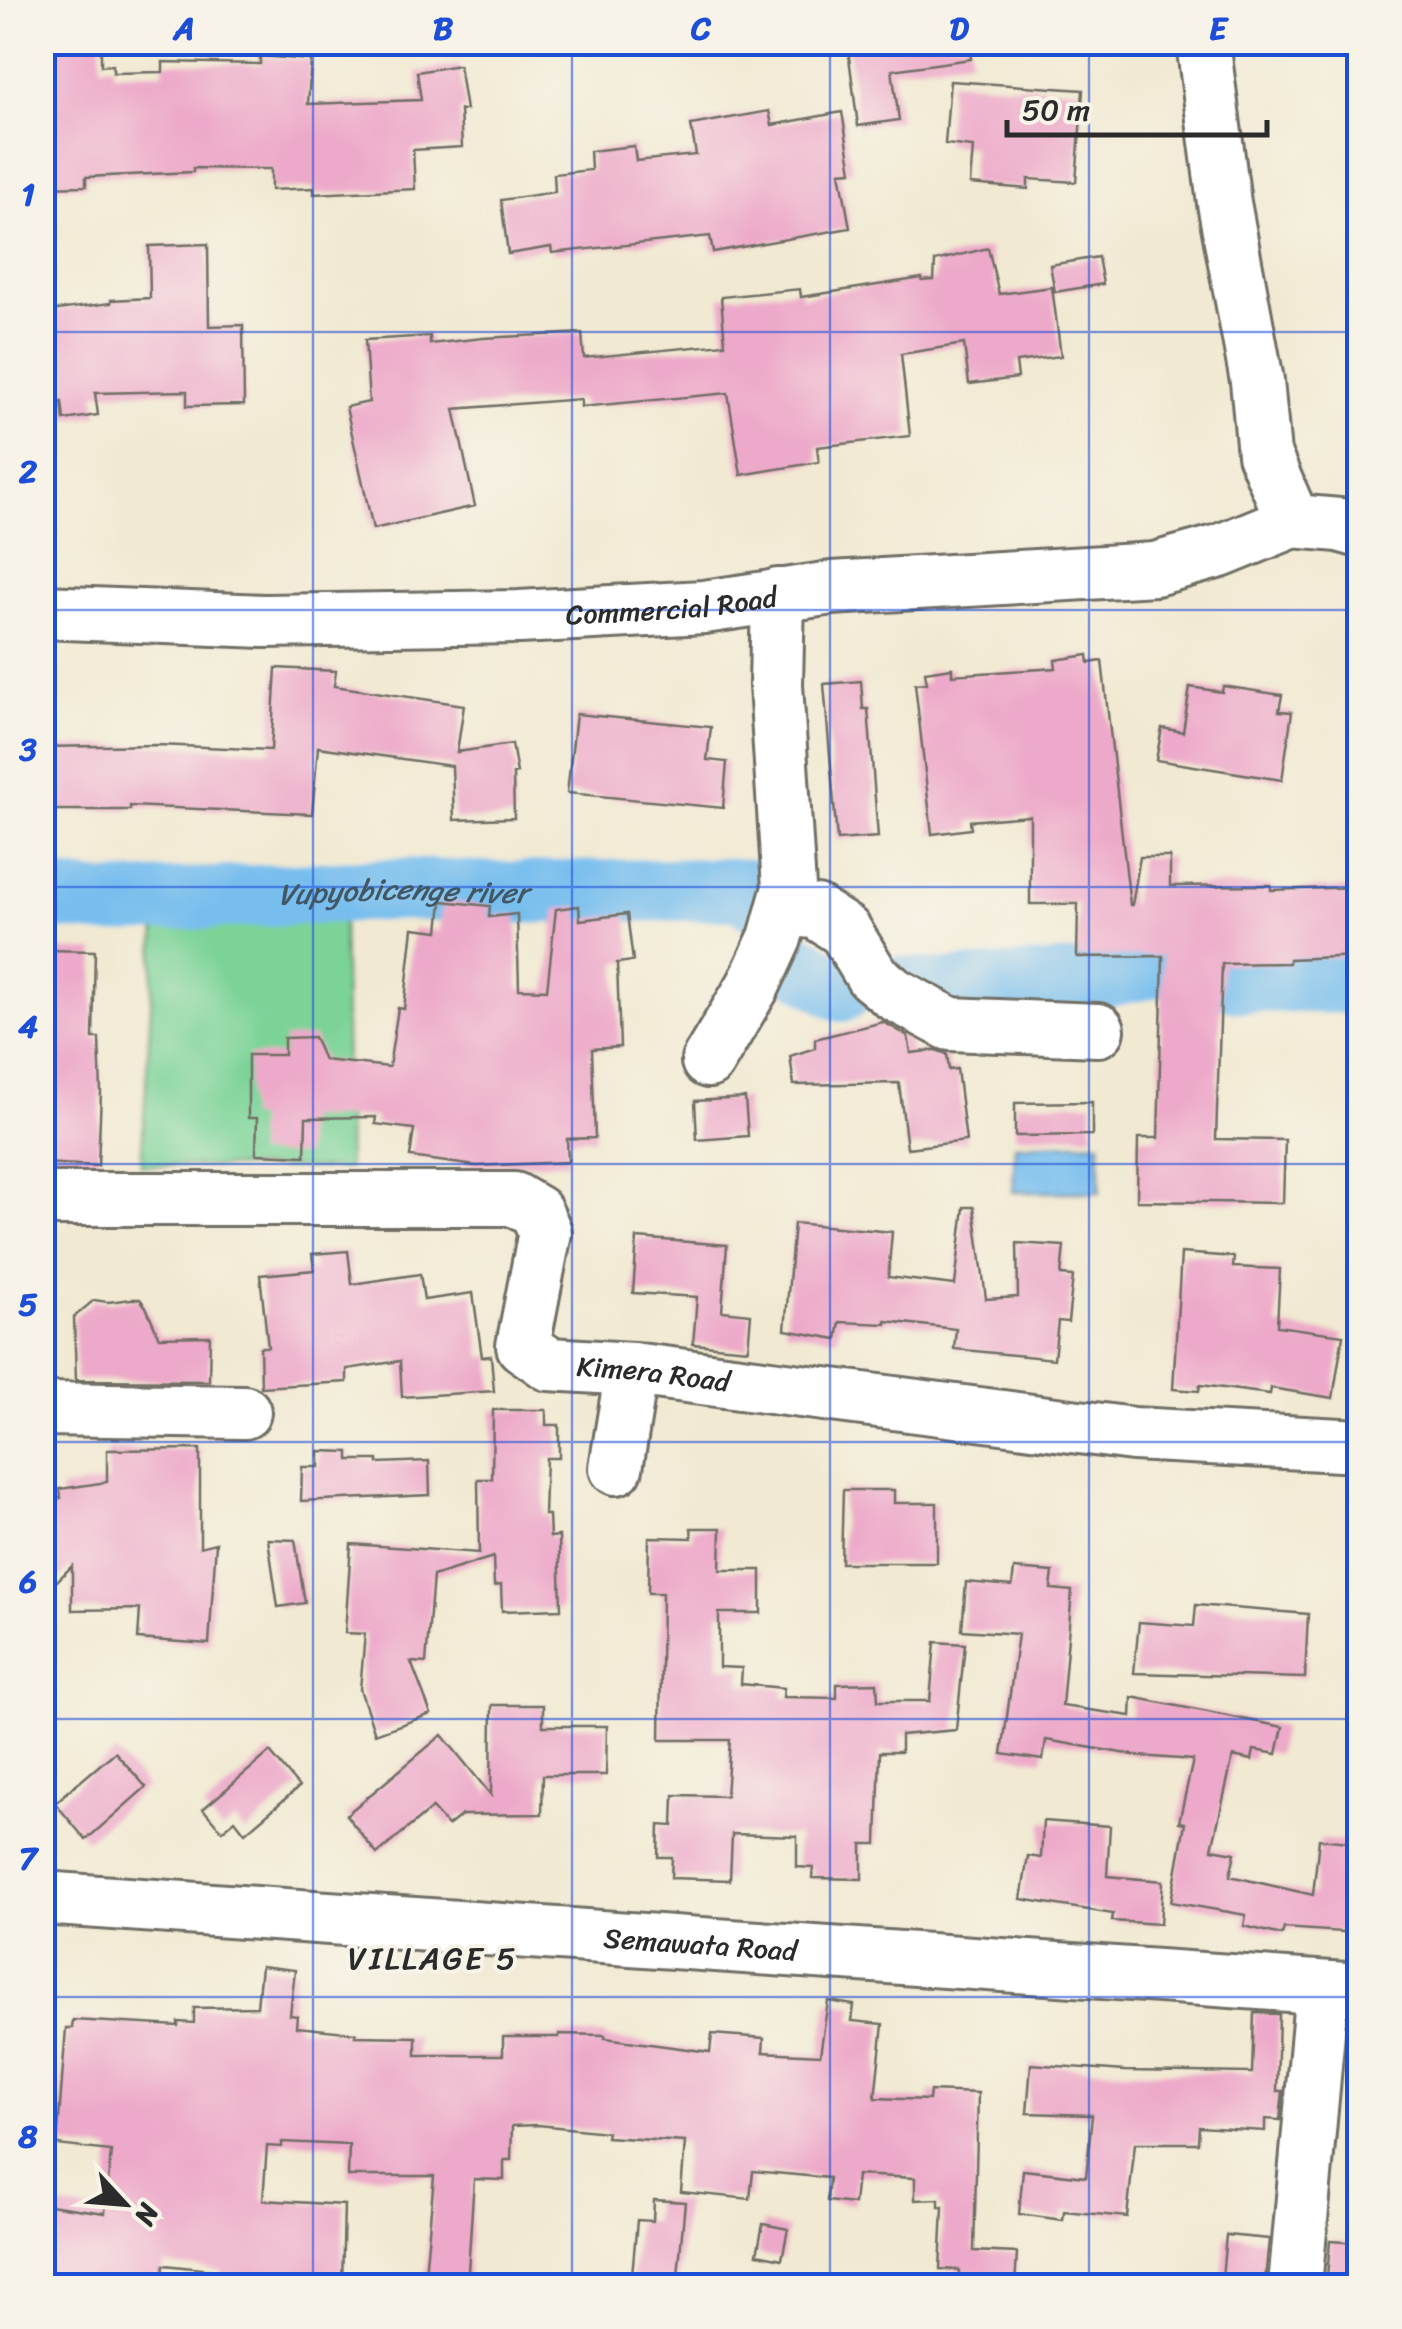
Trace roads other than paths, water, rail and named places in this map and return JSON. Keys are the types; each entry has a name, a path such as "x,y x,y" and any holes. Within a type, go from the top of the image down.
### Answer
{"street":[{"path":"1203,42 1224,203 1257,381 1264,454 1293,521"},
{"name":"Commercial Road","path":"42,612 264,621 500,618 704,607 832,588 1155,569 1220,551 1293,521 1339,524 1360,531"},
{"path":"708,1061 753,986 775,938 789,888 776,685 778,595"},
{"path":"783,910 816,912 844,931 872,976 894,994 950,1024 1098,1030"},
{"name":"Kimera Road","path":"42,1199 514,1199 536,1212 545,1232 524,1346 549,1364 632,1369 1133,1434 1360,1446"},
{"path":"616,1468 632,1369"},
{"path":"42,1409 244,1412"},
{"name":"Semawata Road","path":"42,1898 1341,1989"},
{"path":"1296,2286 1341,1989"}],"water":[{"path":"1100,1142 1100,1192 1013,1192 1015,1145"}],"waterway":[{"name":"Vupyobicenge river","path":"42,896 104,903 402,889 498,893 724,889 751,890 759,903"},
{"name":"Vupyobicenge river","path":"786,957 842,991"},
{"name":"Vupyobicenge river","path":"892,987 945,990 1079,982 1157,966 1218,973 1237,981 1360,983"}],"district":[{"name":"VILLAGE 5","path":"433,1958"}]}
